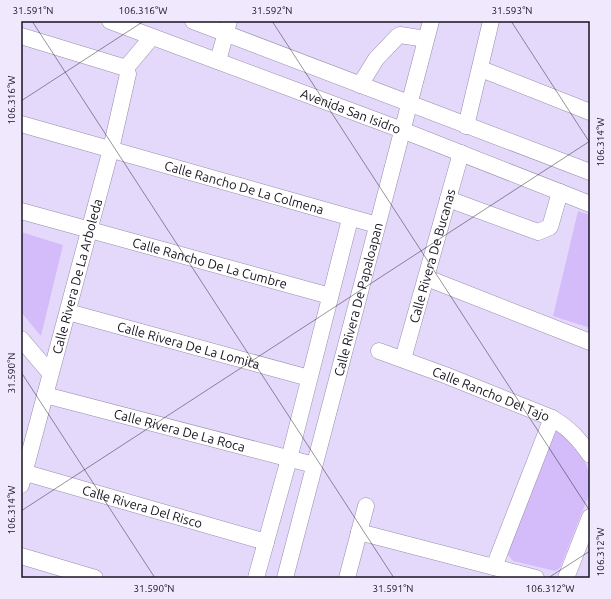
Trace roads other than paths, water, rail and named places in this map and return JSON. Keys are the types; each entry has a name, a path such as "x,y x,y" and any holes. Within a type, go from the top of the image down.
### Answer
{"street":[{"name":"Avenida San Isidro","path":"110,21 402,130 590,204"},
{"name":"Avenida San Isidro","path":"193,21 228,27 360,86 590,172"},
{"name":"Calle Rivera De Papaloapan","path":"285,578 430,21"},
{"path":"466,126 481,69 491,21"},
{"path":"218,61 228,27"},
{"path":"360,86 376,59 397,37 400,35 426,39"},
{"path":"21,36 126,68 152,37"},
{"name":"Calle Rivera De La Arboleda","path":"23,475 111,149 128,74 126,68"},
{"path":"481,69 590,112"},
{"name":"Calle Rancho De La Colmena","path":"21,124 350,219 377,225"},
{"name":"Calle Rivera De Bucanas","path":"403,359 461,154"},
{"path":"448,199 538,232 544,231 550,227 560,192"},
{"name":"Calle Rancho De La Cumbre","path":"21,211 330,296"},
{"path":"256,578 289,459 350,219"},
{"path":"427,278 590,342"},
{"name":"Calle Rivera De La Lomita","path":"68,312 309,378"},
{"path":"21,339 50,373"},
{"name":"Calle Rancho Del Tajo","path":"379,351 403,359 552,418 566,426 580,441 590,455"},
{"name":"Calle Rivera De La Roca","path":"45,395 314,465"},
{"path":"494,567 552,418"},
{"name":"Calle Rivera Del Risco","path":"23,475 266,542"},
{"path":"347,578 366,506"},
{"path":"566,578 590,517"},
{"path":"359,532 536,578"},
{"path":"21,556 95,578"}]}
